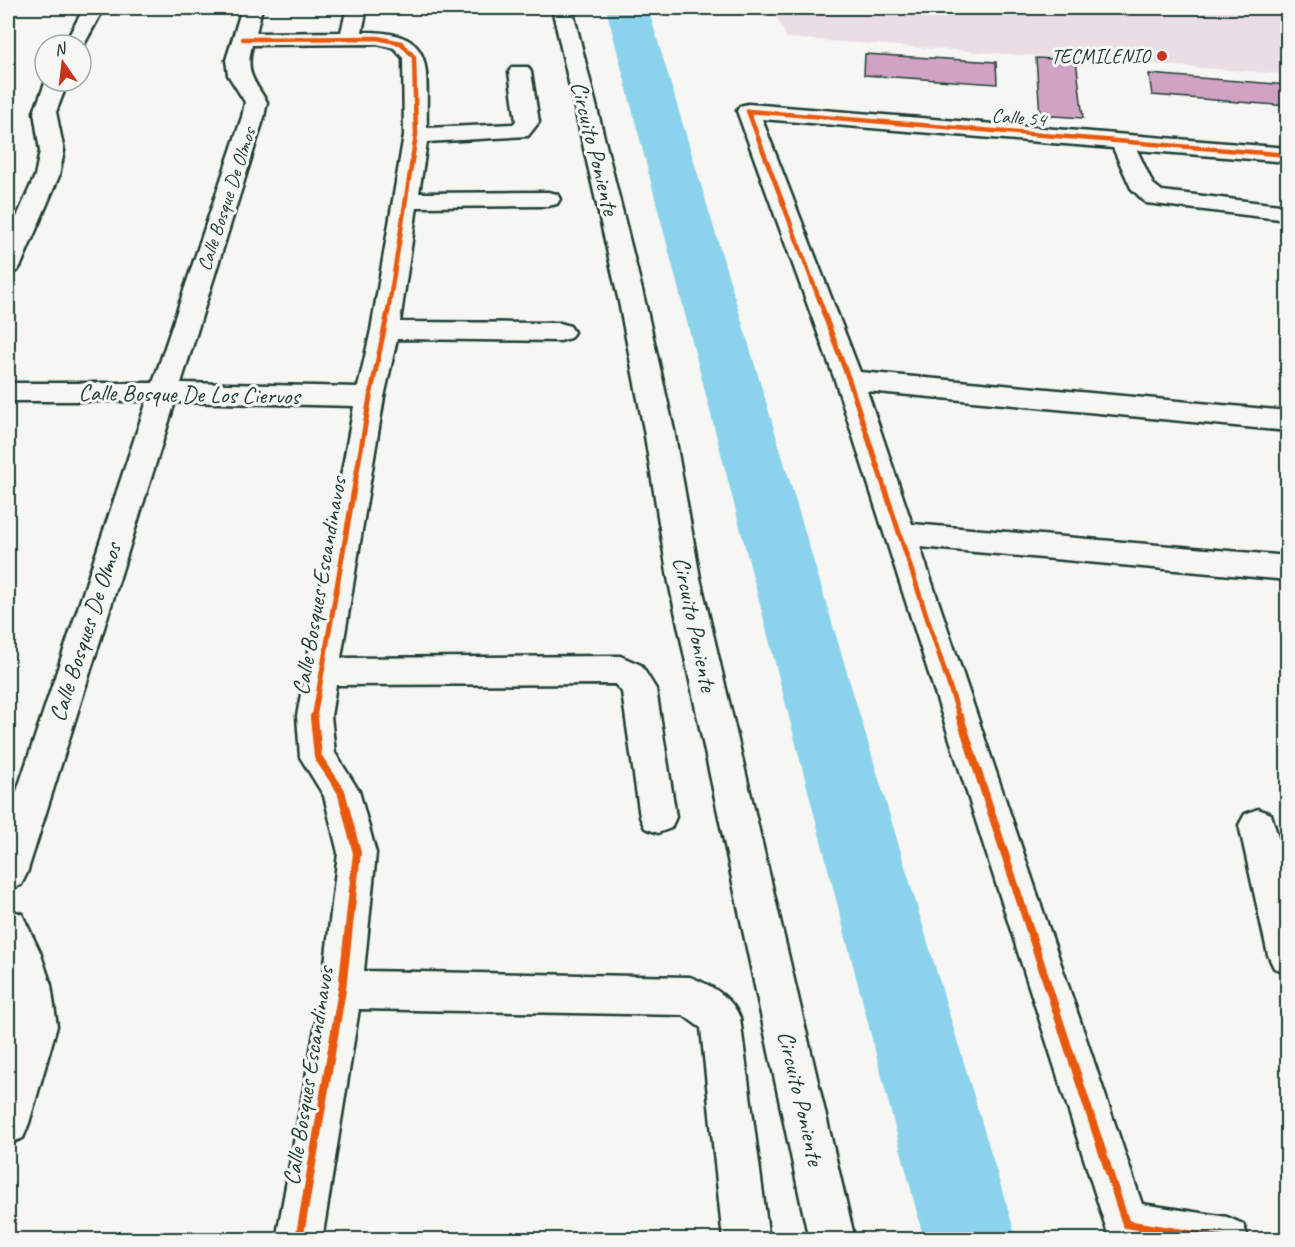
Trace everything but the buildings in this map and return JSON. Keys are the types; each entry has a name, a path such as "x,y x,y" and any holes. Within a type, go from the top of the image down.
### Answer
{"street":[{"path":"81,33 94,8"},
{"name":"Calle Bosque De Olmos","path":"163,392 253,117 256,102 239,75 237,60 252,8"},
{"path":"243,39 350,38 357,8"},
{"name":"Circuito Poniente","path":"562,8 635,314 659,430 684,578 832,1239"},
{"name":"Calle Bosques Escandinavos","path":"299,1239 342,990 357,853 341,791 318,757 315,716 370,398 385,330 416,135 414,57 401,43 377,38 350,38"},
{"path":"416,135 520,131 528,122 519,72"},
{"path":"8,265 47,176 52,152 45,112 52,93"},
{"name":"Calle 54","path":"849,380 748,111 1287,155"},
{"path":"1122,142 1143,188 1155,198 1287,213"},
{"path":"405,200 548,199"},
{"path":"385,330 560,332"},
{"path":"1227,1239 1126,1224 849,380 1287,422"},
{"name":"Calle Bosque De Los Ciervos","path":"8,392 163,392 370,398"},
{"name":"Calle Bosques De Olmos","path":"8,873 163,392"},
{"path":"899,534 1287,568"},
{"path":"323,672 620,670 629,675 639,689 658,817"},
{"path":"1258,825 1287,954"},
{"path":"8,927 20,952 31,985 36,1026 8,1123"},
{"path":"342,990 690,996 720,1018 746,1239"}],"shaded area":[{"name":"TECMILENIO","path":"772,8 1287,8 1287,74 787,38"}],"waterway":[{"path":"627,8 971,1240"}],"cycle path":[{"path":"243,39 377,38 401,43 414,57 416,135 385,330 370,397 314,716 318,757 341,791 357,853 342,990 299,1240"},
{"path":"1227,1240 1126,1224 849,380 748,111 1288,155"}],"place":[{"name":"TECMILENIO","path":"1162,56"}]}
